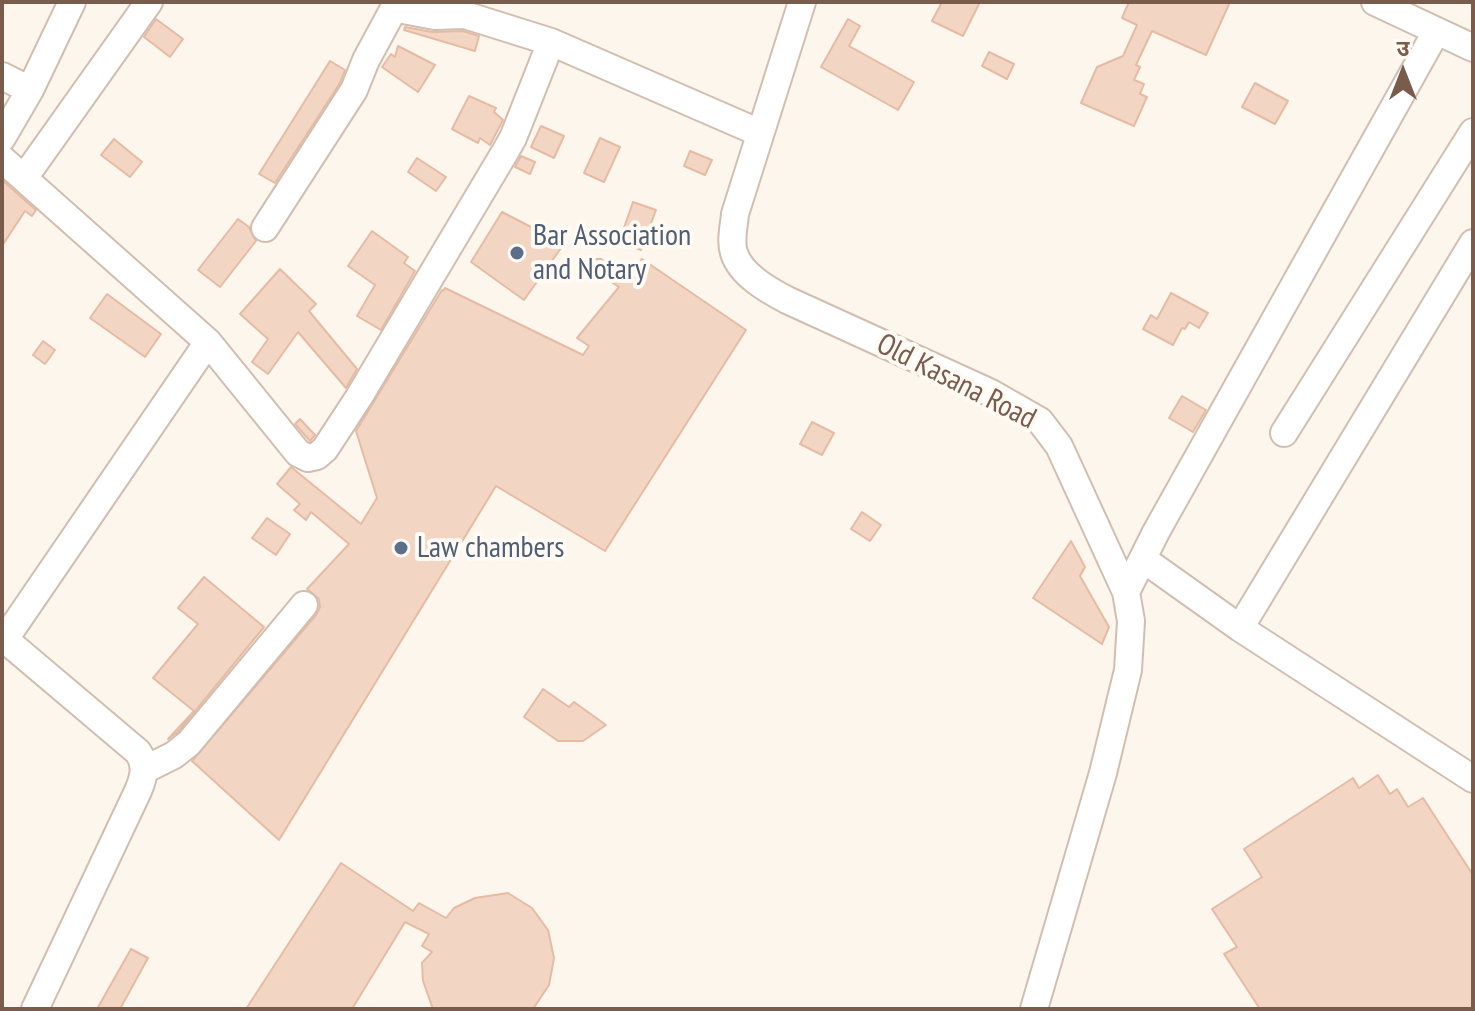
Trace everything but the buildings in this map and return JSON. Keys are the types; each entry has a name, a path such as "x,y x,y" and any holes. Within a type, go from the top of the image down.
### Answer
{"street":[{"path":"2,138 30,90 72,2"},
{"path":"24,178 149,2"},
{"name":"Old Kasana Road","path":"802,2 735,214 732,242 737,260 755,281 787,300 979,387 1040,421 1059,446 1126,592 1131,621 1128,670 1103,773 1034,1009"},
{"path":"1375,2 1419,11 1436,32 1473,48"},
{"path":"265,228 354,90 392,12 398,9 446,9 551,42 760,133"},
{"path":"1126,592 1436,32"},
{"path":"2,159 208,342 298,453 308,458 317,456 325,449 359,397 513,138 551,42"},
{"path":"2,76 30,90"},
{"path":"1284,433 1473,132"},
{"path":"1240,628 1473,243"},
{"path":"35,1009 132,804 144,770 143,759 138,752 3,638 208,342"},
{"path":"1143,559 1240,628 1473,778"},
{"path":"144,770 174,755 189,743 304,605"}],"place":[{"name":"Bar Association and Notary","path":"517,253"},
{"name":"Law chambers","path":"401,548"}]}
